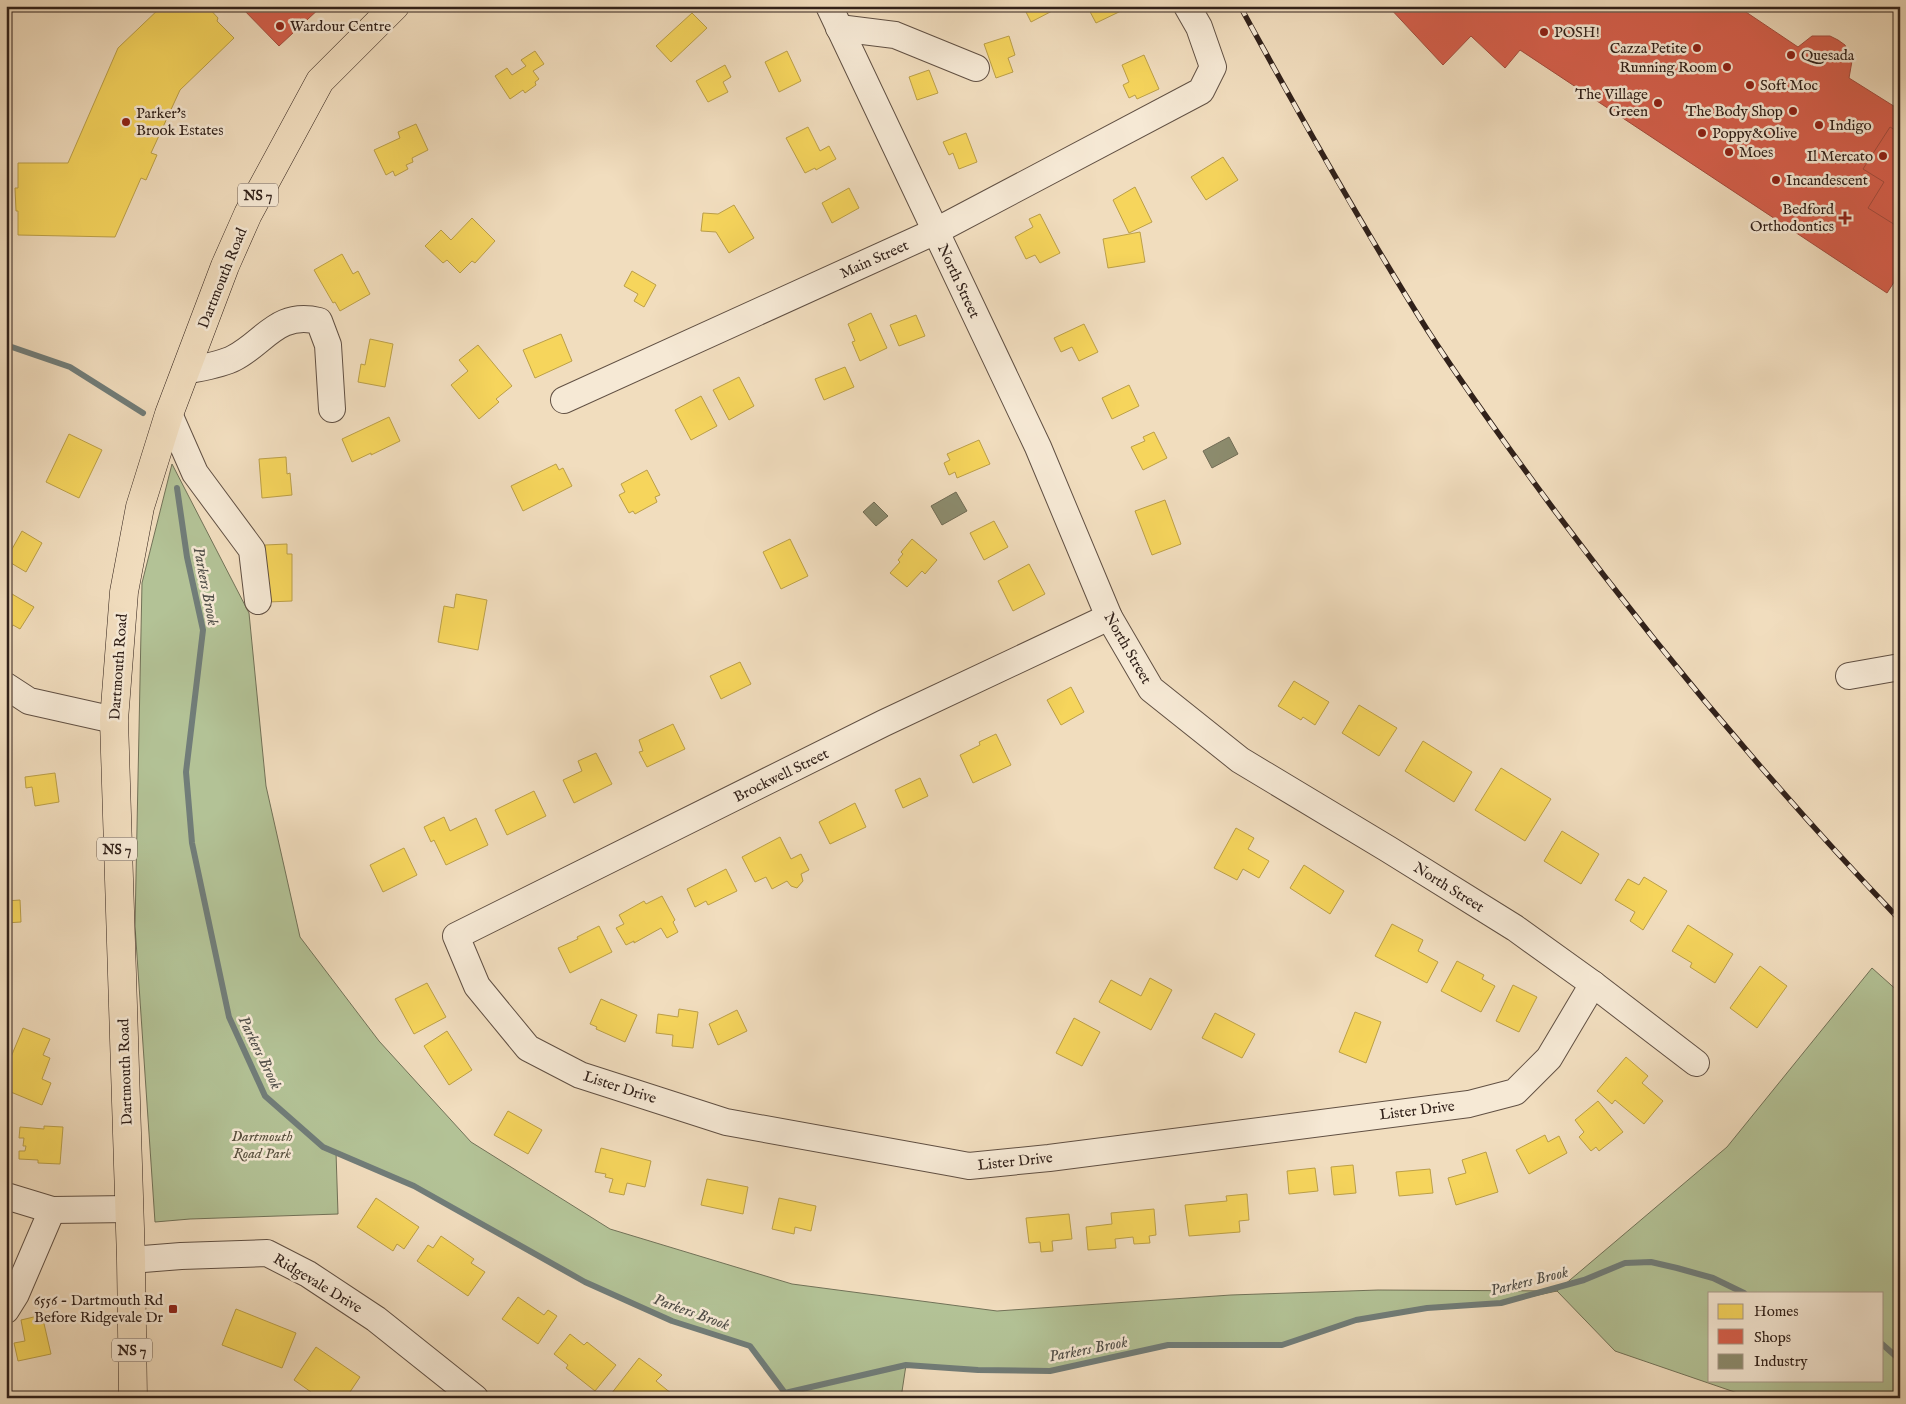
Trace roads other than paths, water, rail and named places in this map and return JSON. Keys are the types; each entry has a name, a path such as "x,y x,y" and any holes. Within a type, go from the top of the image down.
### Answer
{"main road":[{"name":"Dartmouth Road","path":"133,1398 131,1260 114,720 124,592 140,507 169,414 224,266 248,214 320,81 395,6"}],"street":[{"name":"Main Street","path":"564,400 936,231 1201,90 1214,67 1199,27 1188,6"},
{"path":"834,17 895,35 976,68"},
{"name":"North Street","path":"834,17 1038,447 1109,617 1152,689 1240,760 1515,928 1593,984 1696,1063"},
{"path":"185,371 233,359 280,324 304,317 319,321 328,345 332,408"},
{"path":"169,414 195,473 252,550 258,601"},
{"name":"Brockwell Street","path":"456,936 884,724 1109,617"},
{"path":"1849,676 1900,667"},
{"path":"6,686 29,701 114,720"},
{"name":"Lister Drive","path":"456,936 478,986 528,1048 580,1075 726,1122 969,1166 1049,1158 1469,1104 1515,1092 1549,1058 1593,984"},
{"path":"6,1196 52,1210 129,1208"},
{"path":"6,1310 16,1294 52,1210"},
{"name":"Ridgevale Drive","path":"131,1260 267,1253 308,1274 376,1319 476,1398"}],"waterway":[{"name":"Parkers Brook","path":"6,345 70,367 143,413"},
{"name":"Parkers Brook","path":"177,488 187,557 203,630 186,772 192,843 229,1017 265,1096 323,1147 414,1186 585,1282 672,1321 750,1346 785,1393 906,1365 978,1370 1050,1371 1168,1345 1282,1345 1356,1320 1427,1308 1501,1303 1584,1280 1625,1263 1651,1262 1677,1268 1713,1278 1742,1292"},
{"name":"Parkers Brook","path":"1884,1346 1900,1360"}],"railway":[{"path":"1240,6 1308,129 1379,251 1428,331 1504,442 1634,614 1720,719 1808,821 1900,920"}],"place":[{"name":"Wardour Centre","path":"280,26"},
{"name":"POSH!","path":"1544,32"},
{"name":"Cazza Petite","path":"1697,48"},
{"name":"Quesada","path":"1791,55"},
{"name":"Running Room","path":"1727,67"},
{"name":"Soft Moc","path":"1750,85"},
{"name":"The Village Green","path":"1658,103"},
{"name":"The Body Shop","path":"1793,111"},
{"name":"Parker's Brook Estates","path":"126,122"},
{"name":"Indigo","path":"1819,125"},
{"name":"Poppy&Olive","path":"1702,133"},
{"name":"Moes","path":"1729,152"},
{"name":"Il Mercato","path":"1883,156"},
{"name":"Incandescent","path":"1776,180"},
{"name":"Bedford Orthodontics","path":"1845,218"},
{"name":"6556 - Dartmouth Rd Before Ridgevale Dr","path":"173,1309"}],"park label":[{"name":"Dartmouth Road Park","path":"262,1144"}]}
